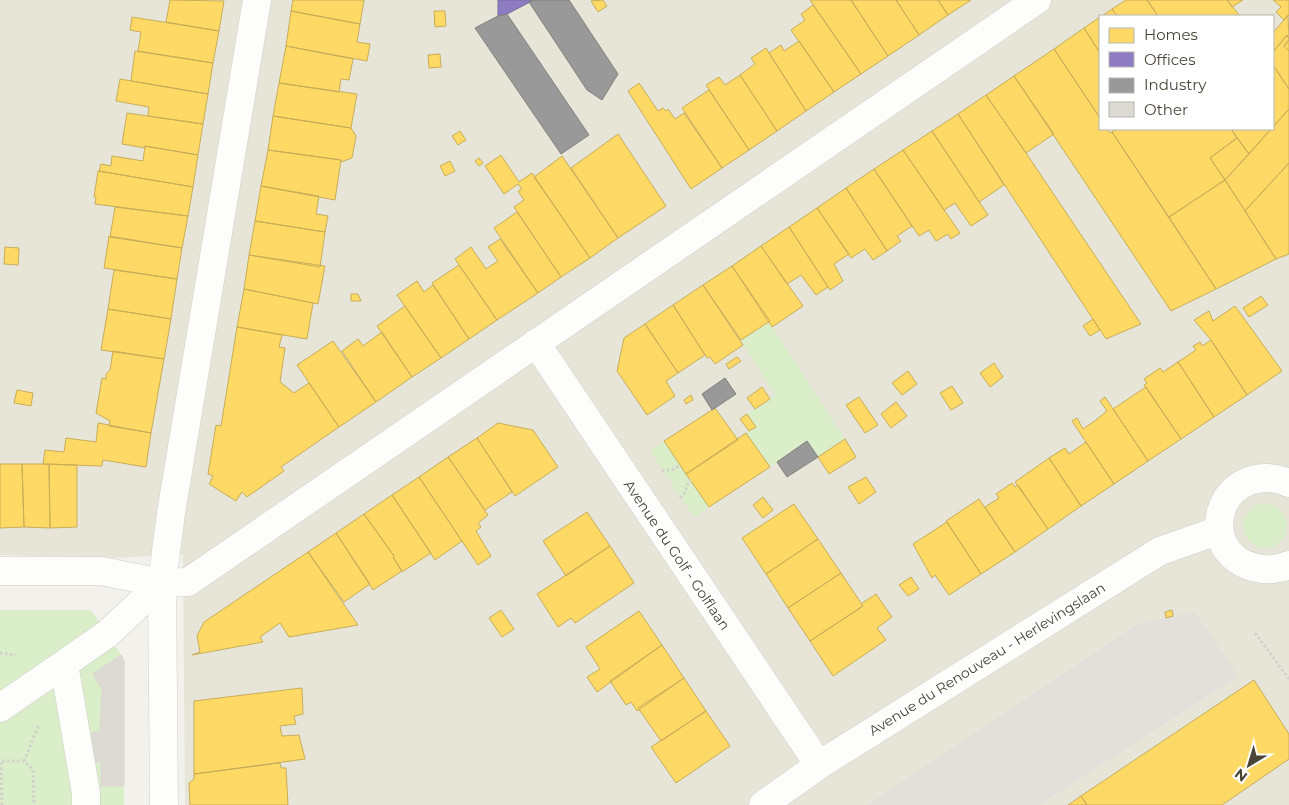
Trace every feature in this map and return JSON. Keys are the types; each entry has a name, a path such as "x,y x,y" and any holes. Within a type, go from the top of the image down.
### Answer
{"street":[{"path":"164,805 162,582 171,513 257,0"},
{"path":"0,570 101,571 162,582 188,582 1037,0"},
{"name":"Avenue du Golf - Golflaan","path":"536,343 819,765"},
{"path":"1289,483 1278,478 1260,477 1243,483 1229,495 1221,512 1220,530 1224,544 1233,556 1245,565 1258,570 1276,570 1289,565"},
{"name":"Avenue du Renouveau - Herlevingslaan","path":"762,805 819,765 1160,551 1220,530"},
{"path":"0,708 107,634 162,582"},
{"path":"64,664 86,793 86,805"}],"path":[{"path":"655,475 680,466"},
{"path":"673,503 684,494 690,479"},
{"path":"1255,633 1289,679"},
{"path":"2,805 1,761 24,761 33,770 34,805"}],"shaded area":[{"path":"0,0 1289,0 1289,805 185,805 183,554 118,558 0,555"},
{"path":"1195,612 1238,676 1039,805 867,805 1138,624"}],"green space":[{"path":"769,322 845,439 818,457 806,441 770,467 746,433 756,427 747,414 775,395 741,340"},
{"path":"664,441 709,507 694,517 650,451"},
{"path":"1269,504 1281,510 1286,517 1286,535 1281,542 1274,547 1261,548 1253,545 1246,538 1243,522 1246,514 1253,507"},
{"path":"0,610 91,610 121,655 124,661 124,805 0,805"}],"building: Homes":[{"path":"170,0 224,1 219,31 166,22"},
{"path":"293,0 364,0 360,24 291,11"},
{"path":"603,0 607,6 598,12 591,1"},
{"path":"810,0 851,0 888,56 861,74"},
{"path":"851,0 896,0 919,35 888,56"},
{"path":"896,0 938,0 948,15 919,35"},
{"path":"938,0 971,0 948,15"},
{"path":"1126,0 1147,0 1157,15 1116,15 1112,9"},
{"path":"1147,0 1227,0 1239,15 1157,15"},
{"path":"1227,0 1243,0 1232,7"},
{"path":"1273,0 1289,0 1289,15 1284,20 1276,12 1281,7"},
{"path":"813,5 861,74 834,92 791,30 805,20 801,14"},
{"path":"1112,9 1116,15 1103,15"},
{"path":"291,11 360,24 357,42 370,44 367,61 286,46"},
{"path":"434,11 445,11 446,26 435,27"},
{"path":"1288,15 1289,38 1287,35 1274,51 1274,32"},
{"path":"132,17 219,31 213,63 138,51 141,32 130,30"},
{"path":"1099,18 1099,51 1084,28"},
{"path":"1084,28 1099,51 1099,116 1054,49"},
{"path":"1287,35 1289,40 1284,46 1289,51 1289,89 1274,66 1274,51"},
{"path":"1289,40 1289,51 1284,46"},
{"path":"799,41 834,92 806,111 769,53 781,45 784,51"},
{"path":"286,46 353,59 349,80 341,79 339,92 279,83"},
{"path":"766,48 806,111 777,131 740,75 755,64 751,58"},
{"path":"1054,49 1099,116 1099,130 1112,132 1216,289 1171,311 1014,76"},
{"path":"135,51 213,63 208,94 131,81"},
{"path":"440,54 441,67 429,68 428,55"},
{"path":"1274,66 1289,89 1289,109 1274,126"},
{"path":"740,75 777,131 749,150 706,85 719,77 725,85"},
{"path":"1014,76 1054,134 1026,153 986,95"},
{"path":"120,79 208,94 203,124 148,116 149,107 116,101"},
{"path":"279,83 357,94 351,128 273,116"},
{"path":"639,83 658,111 663,108 666,111 668,109 675,119 684,113 722,168 691,189 628,91"},
{"path":"709,90 749,150 722,168 682,108"},
{"path":"986,95 1141,324 1106,339 958,114"},
{"path":"1289,109 1289,163 1245,211 1225,180 1270,130 1274,130 1274,126"},
{"path":"127,113 203,124 198,155 122,144"},
{"path":"958,114 1004,185 979,202 932,131"},
{"path":"273,116 351,128 356,136 352,158 341,162 341,160 268,150"},
{"path":"1115,130 1232,130 1237,138 1210,158 1225,180 1169,217 1112,132"},
{"path":"1232,130 1270,130 1249,154"},
{"path":"460,131 466,140 458,145 452,136"},
{"path":"932,131 988,215 971,226 955,203 944,210 903,150"},
{"path":"618,134 666,206 618,238 571,168"},
{"path":"1237,138 1249,154 1225,180 1210,158"},
{"path":"145,146 198,155 193,187 99,171 101,164 111,166 112,156 143,161"},
{"path":"268,150 341,160 335,200 261,186"},
{"path":"903,150 960,233 951,239 948,234 936,241 929,230 919,236 874,169"},
{"path":"501,155 519,182 532,173 590,258 561,277 514,207 524,200 518,191 522,189 518,184 504,194 485,166"},
{"path":"562,156 618,238 590,258 534,177"},
{"path":"479,158 483,163 479,166 475,161"},
{"path":"450,161 455,171 445,176 440,166"},
{"path":"1289,163 1289,254 1276,259 1245,211"},
{"path":"874,169 912,226 897,236 901,241 887,251 846,188"},
{"path":"98,171 193,187 188,216 95,204 96,197 94,197"},
{"path":"1225,180 1276,259 1216,289 1169,217"},
{"path":"261,186 319,196 316,214 328,216 325,232 255,221"},
{"path":"846,188 887,251 873,260 865,249 851,258 817,208"},
{"path":"115,207 188,216 182,248 110,237"},
{"path":"817,208 849,254 834,264 843,281 830,290 789,227"},
{"path":"517,212 561,277 538,293 494,228"},
{"path":"255,221 325,232 320,267 249,255"},
{"path":"789,227 828,287 816,295 801,275 787,284 761,246"},
{"path":"109,236 182,248 177,279 104,268"},
{"path":"500,239 538,293 497,320 455,259 471,247 486,269 498,261 488,247"},
{"path":"761,246 803,306 772,327 732,266"},
{"path":"5,247 19,248 18,265 4,264"},
{"path":"249,255 325,266 318,304 244,289"},
{"path":"459,265 497,320 469,339 432,283"},
{"path":"732,266 770,321 741,340 703,285"},
{"path":"114,270 177,279 171,319 108,309"},
{"path":"417,281 424,292 433,285 469,339 441,358 397,295"},
{"path":"703,285 743,345 715,364 710,357 707,358 673,305"},
{"path":"244,289 313,303 307,339 237,327"},
{"path":"351,294 358,294 361,301 351,301"},
{"path":"1261,296 1268,305 1249,317 1243,308"},
{"path":"673,305 705,355 678,373 645,324"},
{"path":"405,306 441,358 412,377 377,326"},
{"path":"1235,306 1282,371 1247,395 1211,340 1194,320 1209,311 1213,321"},
{"path":"108,309 171,319 164,359 101,350"},
{"path":"1093,319 1100,330 1090,336 1083,326"},
{"path":"645,324 678,373 666,381 675,396 647,415 617,371 624,338"},
{"path":"237,327 282,335 279,347 285,348 280,382 294,393 309,383 339,427 281,467 284,471 247,497 242,492 236,501 209,484 213,476 208,474 216,425 221,426"},
{"path":"382,332 412,377 376,402 342,351 358,339 363,346"},
{"path":"1211,340 1247,395 1214,417 1178,362 1196,350 1193,346 1200,342 1202,346"},
{"path":"333,341 376,402 339,427 297,365"},
{"path":"113,351 164,359 151,433 109,426 110,421 96,413 102,378 106,379 106,374 110,370"},
{"path":"737,357 741,361 729,369 726,364"},
{"path":"1178,362 1214,417 1181,439 1144,385 1147,383 1144,379 1160,368 1163,372"},
{"path":"994,363 1003,377 990,387 980,373"},
{"path":"908,371 917,384 902,395 892,383"},
{"path":"952,386 963,403 951,410 940,393"},
{"path":"762,387 770,399 755,409 747,398"},
{"path":"1146,387 1181,439 1148,461 1113,409"},
{"path":"17,390 33,393 31,406 14,403"},
{"path":"691,395 693,400 686,404 684,400"},
{"path":"859,397 878,425 865,433 846,405"},
{"path":"1105,397 1148,461 1114,484 1072,421 1077,418 1083,429 1096,420 1107,411 1100,401"},
{"path":"896,402 907,416 891,428 881,414"},
{"path":"715,408 738,440 686,474 664,441"},
{"path":"747,414 756,427 749,431 740,419"},
{"path":"98,423 151,433 146,467 103,460 102,466 43,464 45,450 64,452 66,438 96,442"},
{"path":"498,423 533,430 558,467 515,496 477,438"},
{"path":"746,433 770,467 709,507 686,474"},
{"path":"477,438 512,492 485,510 448,457"},
{"path":"845,439 856,457 829,474 818,457"},
{"path":"1086,442 1114,484 1081,506 1049,458 1065,448 1069,454"},
{"path":"448,457 488,515 478,523 481,527 476,531 491,556 478,565 419,477"},
{"path":"1049,458 1081,506 1048,529 1015,482"},
{"path":"0,464 22,464 24,527 0,528"},
{"path":"22,464 49,464 50,528 24,527"},
{"path":"49,464 77,465 77,527 50,528"},
{"path":"419,477 462,541 435,560 392,495"},
{"path":"866,477 876,492 859,504 848,487"},
{"path":"1012,483 1015,487 1018,485 1048,529 1015,552 985,507 999,498 996,494"},
{"path":"392,495 431,553 402,572 394,556 364,514"},
{"path":"763,497 773,510 763,518 753,505"},
{"path":"979,499 1015,552 981,574 946,521"},
{"path":"794,504 818,539 766,574 742,538"},
{"path":"587,512 610,546 566,576 543,541"},
{"path":"364,514 394,556 402,571 373,590 336,533"},
{"path":"947,522 981,574 949,595 935,575 932,578 913,544"},
{"path":"336,533 370,584 344,602 308,552"},
{"path":"818,539 841,573 788,608 766,574"},
{"path":"610,546 634,583 575,623 571,618 558,627 537,594"},
{"path":"308,552 358,625 289,637 280,623 260,637 263,642 192,655 200,652 197,636 204,622"},
{"path":"841,573 863,606 810,641 788,608"},
{"path":"911,577 919,589 908,596 899,585"},
{"path":"876,594 892,617 877,628 886,640 833,676 810,641 863,606 861,604"},
{"path":"501,610 514,629 502,637 489,618"},
{"path":"1172,610 1173,616 1166,618 1165,612"},
{"path":"639,611 662,645 597,692 587,677 600,669 586,647"},
{"path":"662,645 684,678 637,711 631,702 626,705 610,681"},
{"path":"684,678 706,711 661,741 638,708"},
{"path":"1254,680 1289,734 1289,759 1222,805 1087,805 1081,796"},
{"path":"302,688 303,714 294,716 296,724 280,726 282,736 299,735 305,759 194,774 194,701"},
{"path":"706,711 730,746 676,783 651,747"},
{"path":"280,763 281,768 286,768 288,805 190,805 189,783 194,779 194,774"},
{"path":"1081,796 1087,805 1068,805"}],"building: Offices":[{"path":"498,0 534,0 507,14 498,16"}],"building: Industry":[{"path":"534,0 569,0 618,74 602,100 587,90 529,2"},
{"path":"507,14 589,135 561,154 475,28 498,16"},
{"path":"725,378 736,394 712,410 702,394"},
{"path":"807,441 818,457 787,477 777,462"}],"building: Other":[{"path":"121,655 124,661 124,786 101,786 101,762 92,762 92,732 100,732 102,689 93,674"}]}
